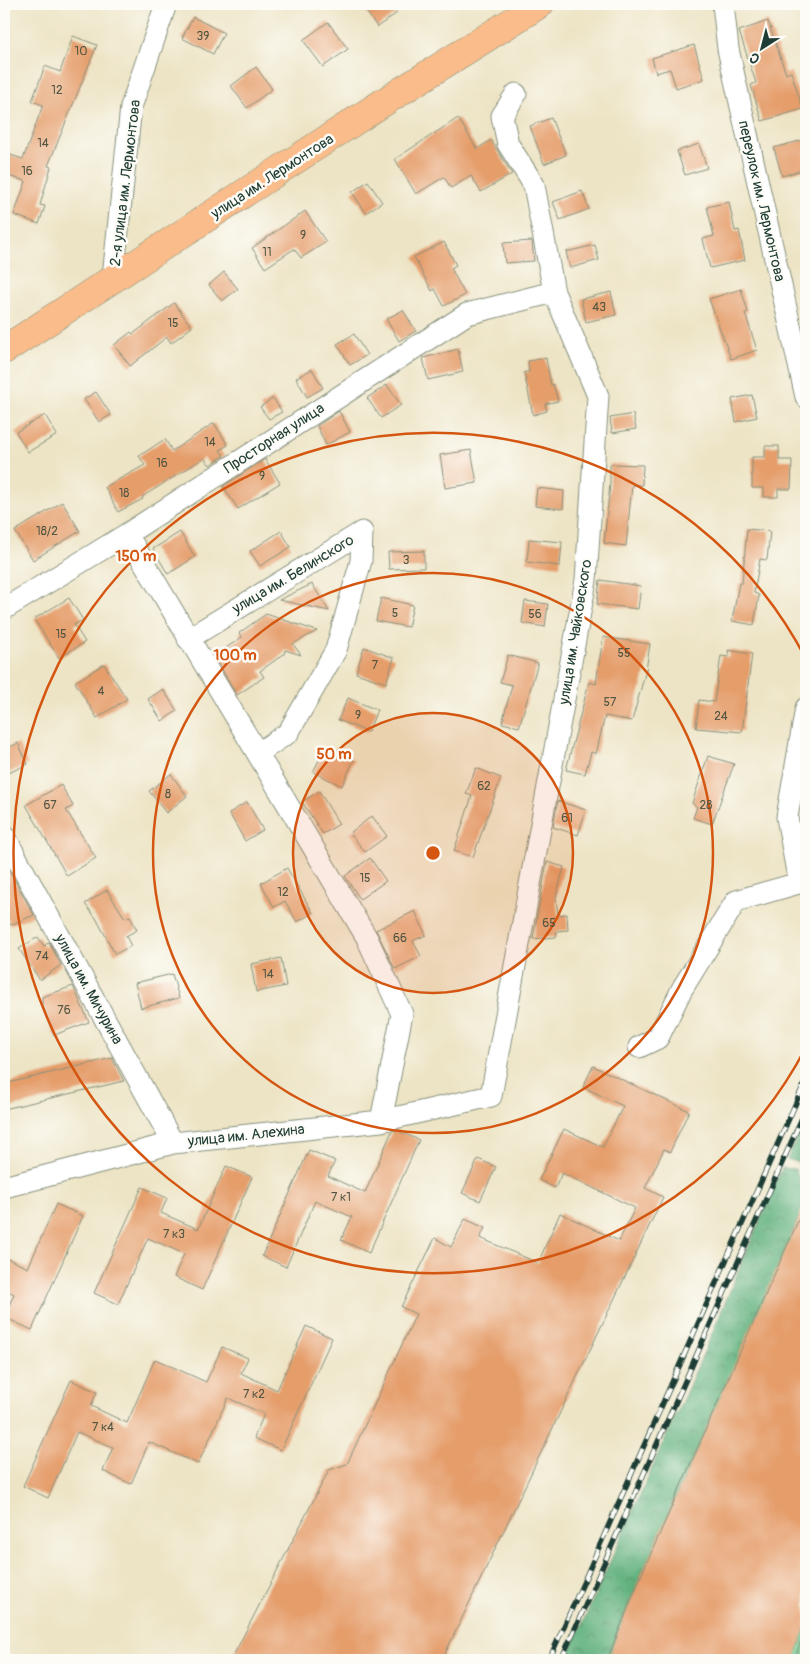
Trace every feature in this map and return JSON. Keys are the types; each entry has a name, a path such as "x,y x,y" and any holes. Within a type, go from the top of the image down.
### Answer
{"highway":[{"name":"улица им. Лермонтова","path":"4,350 540,4"}],"street":[{"name":"2-я улица им. Лермонтова","path":"113,278 131,107 166,4"},
{"name":"переулок им. Лермонтова","path":"723,4 728,49 806,397"},
{"name":"улица им. Чайковского","path":"492,1096 586,580 598,396 554,292 534,185 508,144 502,116 516,94"},
{"name":"Просторная улица","path":"4,609 127,534 467,314 554,292"},
{"name":"улица им. Белинского","path":"188,638 362,532 361,562 336,650 288,733 258,752"},
{"path":"127,534 367,938 402,1014 381,1121"},
{"path":"639,1047 658,1038 682,989 736,901 799,883 786,817 806,708"},
{"name":"улица им. Мичурина","path":"4,835 174,1144"},
{"name":"улица им. Алехина","path":"4,1187 174,1144 381,1121 492,1096"}],"green space":[{"path":"806,1119 806,1176 801,1164 787,1159"},
{"path":"782,1168 795,1169 806,1197 791,1238 640,1578 607,1660 566,1660 704,1352"},
{"path":"806,1628 806,1660 794,1660 805,1632"}],"building":[{"path":"361,4 390,4 397,13 377,27"},
{"path":"193,17 224,33 213,54 182,38"},
{"path":"768,21 786,74 791,72 803,109 762,121 751,85 756,83 739,31"},
{"path":"328,22 348,49 323,67 303,40"},
{"path":"73,36 97,45 48,166 51,167 40,205 45,206 39,224 14,215 26,181 4,175 4,153 23,159 43,105 32,101 45,66 60,72"},
{"path":"694,45 704,79 676,88 670,69 656,73 652,58"},
{"path":"256,67 272,89 247,108 231,86"},
{"path":"458,118 477,149 491,140 512,174 481,192 471,176 451,188 444,177 416,194 395,159"},
{"path":"551,118 566,155 544,164 530,126"},
{"path":"806,139 806,169 782,176 774,148"},
{"path":"699,144 707,168 685,175 677,151"},
{"path":"368,181 382,202 366,213 352,192"},
{"path":"582,191 589,209 560,220 553,202"},
{"path":"729,202 735,231 739,230 745,260 710,268 703,239 714,236 707,207"},
{"path":"305,211 326,242 301,258 294,249 265,268 252,248"},
{"path":"532,241 534,261 505,263 503,243"},
{"path":"444,242 456,265 451,268 465,295 444,306 435,289 432,291 414,257"},
{"path":"595,245 599,260 570,268 566,252"},
{"path":"224,272 238,289 222,301 209,285"},
{"path":"741,289 748,312 745,313 757,350 731,359 709,299"},
{"path":"611,292 616,315 586,322 581,299"},
{"path":"174,303 192,327 171,343 167,337 130,366 114,345 131,332 133,334"},
{"path":"403,310 416,331 399,341 386,319"},
{"path":"354,334 367,355 350,365 337,344"},
{"path":"458,349 463,372 428,380 423,358"},
{"path":"546,358 551,385 553,384 558,401 545,404 547,411 533,415 524,372 529,372 528,361"},
{"path":"312,369 323,388 307,397 296,378"},
{"path":"387,385 401,405 381,418 367,398"},
{"path":"96,392 111,415 99,422 84,399"},
{"path":"752,395 757,417 736,422 732,399"},
{"path":"273,398 282,412 269,419 260,407"},
{"path":"339,411 350,432 326,445 317,426"},
{"path":"633,414 636,429 612,433 610,418"},
{"path":"45,415 57,435 28,452 16,432"},
{"path":"214,423 228,445 220,450 224,456 210,465 204,458 142,497 143,499 118,512 105,487 145,465 139,456 165,439 172,451"},
{"path":"765,446 779,446 779,460 792,460 791,489 778,489 778,497 764,497 764,488 752,488 752,457 765,457"},
{"path":"471,450 477,483 445,488 440,455"},
{"path":"265,459 280,483 238,509 223,486"},
{"path":"610,464 643,465 642,485 632,485 626,546 604,543 610,484"},
{"path":"537,488 564,491 563,509 535,506"},
{"path":"62,502 80,531 33,560 15,531"},
{"path":"747,529 770,531 767,560 760,559 754,593 759,595 754,625 732,621 739,583 742,583"},
{"path":"281,531 291,547 260,566 250,551"},
{"path":"180,532 195,557 168,574 153,549"},
{"path":"529,539 562,542 560,566 527,562"},
{"path":"424,551 424,568 389,569 388,552"},
{"path":"600,580 641,586 638,609 597,604"},
{"path":"312,584 329,611 279,600"},
{"path":"69,598 83,620 74,625 85,642 59,658 34,619"},
{"path":"381,598 413,605 408,627 376,621"},
{"path":"525,601 548,604 545,627 522,623"},
{"path":"266,614 317,631 293,644 301,655 285,650 284,654 260,671 264,677 237,695 214,656 242,637 239,633"},
{"path":"603,637 650,644 646,670 632,721 605,716 596,754 591,752 585,774 566,770 589,682 596,684"},
{"path":"364,647 394,658 386,683 356,673"},
{"path":"728,650 752,654 742,732 696,728 699,700 714,702 721,656 729,657"},
{"path":"508,655 538,663 519,727 502,723 512,685 500,682"},
{"path":"104,664 127,699 97,718 75,682"},
{"path":"163,689 177,711 162,721 148,699"},
{"path":"348,698 377,710 368,732 338,720"},
{"path":"18,743 28,764 4,775 4,750"},
{"path":"326,746 354,760 342,786 313,772"},
{"path":"708,756 734,764 712,824 693,818 697,807 692,803"},
{"path":"476,768 501,778 473,857 454,851 472,796 466,794"},
{"path":"171,774 187,796 166,813 149,791"},
{"path":"61,785 73,806 66,810 96,858 67,876 26,805"},
{"path":"319,791 339,824 323,834 302,802"},
{"path":"558,801 586,810 578,835 553,827"},
{"path":"247,802 263,830 245,841 229,813"},
{"path":"372,816 387,836 365,852 350,833"},
{"path":"370,858 386,881 360,899 345,876"},
{"path":"4,861 34,915 10,925 4,910"},
{"path":"547,862 564,867 556,897 558,915 567,914 568,930 557,931 556,937 533,939"},
{"path":"287,868 313,913 297,922 285,901 274,907 261,883"},
{"path":"107,890 125,918 130,916 137,930 126,936 131,946 115,954 96,918 85,904"},
{"path":"415,911 426,935 413,941 421,956 395,969 376,930"},
{"path":"38,937 44,946 49,942 61,965 40,980 19,949"},
{"path":"281,958 286,986 256,992 251,964"},
{"path":"172,974 179,998 141,1008 135,983"},
{"path":"73,986 89,1022 54,1035 42,1004 42,997"},
{"path":"112,1058 124,1081 4,1109 4,1084"},
{"path":"593,1066 689,1111 670,1152 664,1149 645,1188 663,1197 442,1660 231,1660 329,1470 347,1464 416,1314 401,1307 435,1238 451,1247 465,1219 485,1228 480,1238 538,1263 560,1213 619,1241 635,1208 562,1173 555,1188 539,1180 564,1129 603,1147 623,1106 583,1087"},
{"path":"396,1130 419,1140 369,1253 341,1240 352,1217 315,1201 286,1267 262,1256 309,1150 335,1161 328,1176 365,1193 392,1131"},
{"path":"478,1159 496,1167 480,1201 462,1193"},
{"path":"226,1166 252,1177 202,1290 174,1277 184,1254 148,1238 118,1304 94,1293 142,1187 167,1198 161,1213 198,1229"},
{"path":"806,1203 806,1628 794,1660 607,1660 640,1578"},
{"path":"56,1204 83,1216 32,1330 4,1317 14,1294 4,1289 4,1257 28,1268"},
{"path":"306,1326 332,1338 281,1450 254,1438 264,1414 228,1398 198,1464 149,1442 131,1484 103,1471 113,1447 77,1432 48,1498 23,1486 71,1380 97,1392 91,1406 127,1423 155,1359 206,1382 222,1347 248,1358 241,1373 277,1390"}],"railway":[{"path":"549,1660 806,1080"},
{"path":"561,1660 806,1109"}]}
